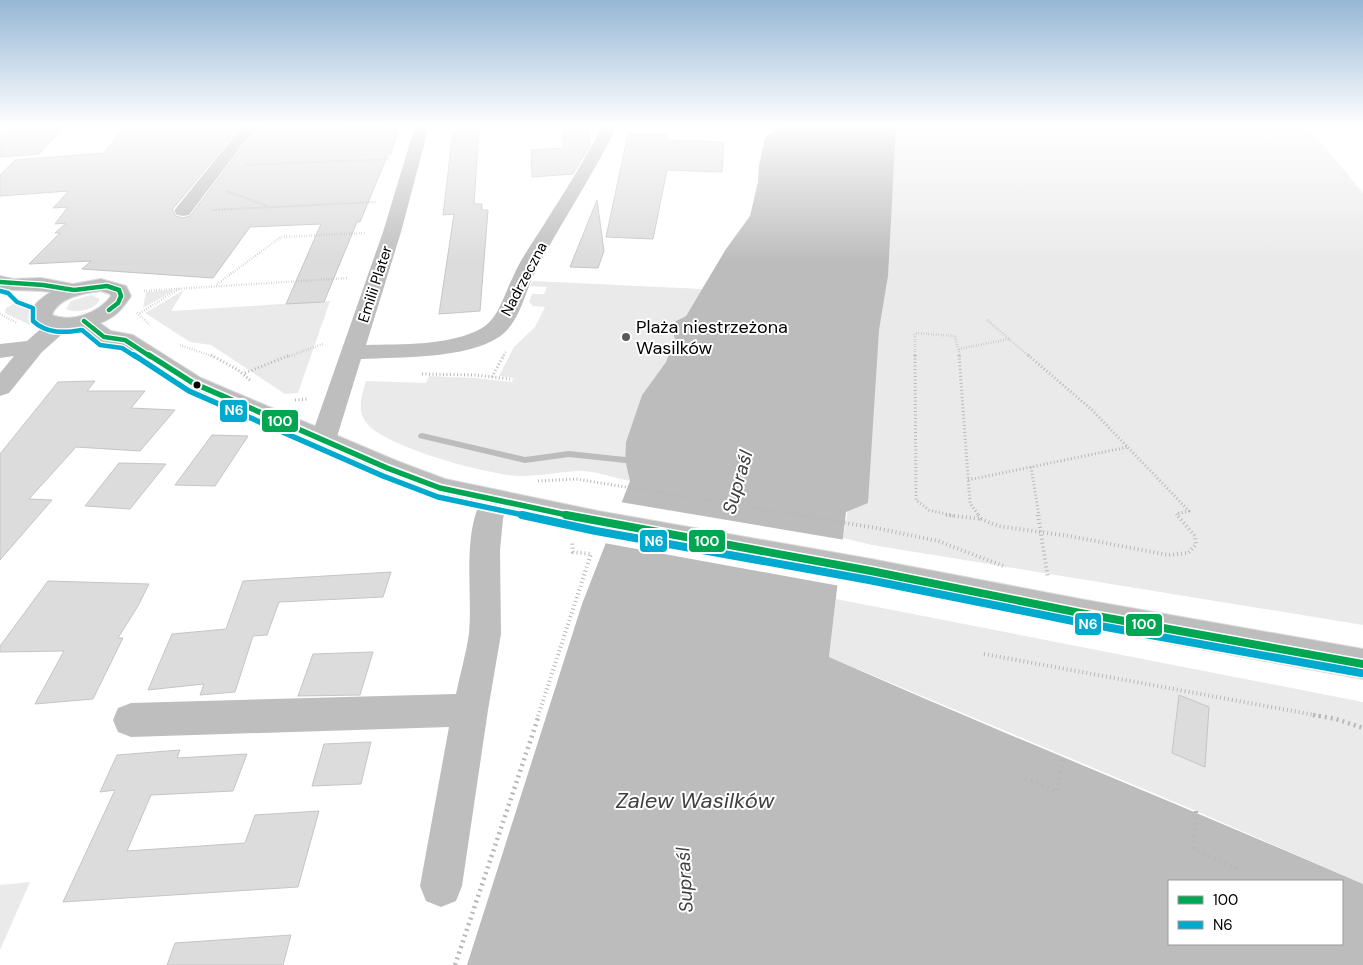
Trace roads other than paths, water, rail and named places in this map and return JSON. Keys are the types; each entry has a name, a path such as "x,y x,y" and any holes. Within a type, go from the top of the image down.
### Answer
{"main road":[{"path":"6,283 41,284 74,290"},
{"path":"6,283 22,295 46,304"},
{"path":"102,285 119,290 121,296 118,303 109,310 84,321 60,324 48,322 41,318 41,312 46,304 58,296 74,290 102,285"},
{"path":"109,310 128,327 125,340"},
{"path":"84,321 104,337 125,340 193,383 387,468 440,488 598,522 871,571 1080,613 1363,664"}],"street":[{"path":"183,211 215,171"},
{"name":"Emilii Plater","path":"323,440 391,237 409,171"},
{"name":"Nadrzeczna","path":"352,353 465,343 491,332 499,326 506,316 517,287 527,268 587,171"},
{"path":"0,388 34,347 60,324"},
{"path":"0,351 34,347"},
{"path":"441,886 470,710 485,634 486,550 489,518 494,501"},
{"path":"131,720 470,710"}],"water":[{"name":"Zalew Wasilków","path":"759,171 894,171 888,276 879,330 868,503 846,512 829,657 1363,884 1363,965 467,965 582,604 630,481 625,460 626,442 642,395 666,362 675,338 671,329 676,321 686,316 726,249 750,216"}],"waterway":[{"path":"422,436 525,460 569,454 625,460"}],"place":[{"name":"Plaża niestrzeżona Wasilków","path":"626,337"}],"water label":[{"name":"Supraśl","path":"737,482"},
{"name":"Supraśl","path":"684,880"}]}
